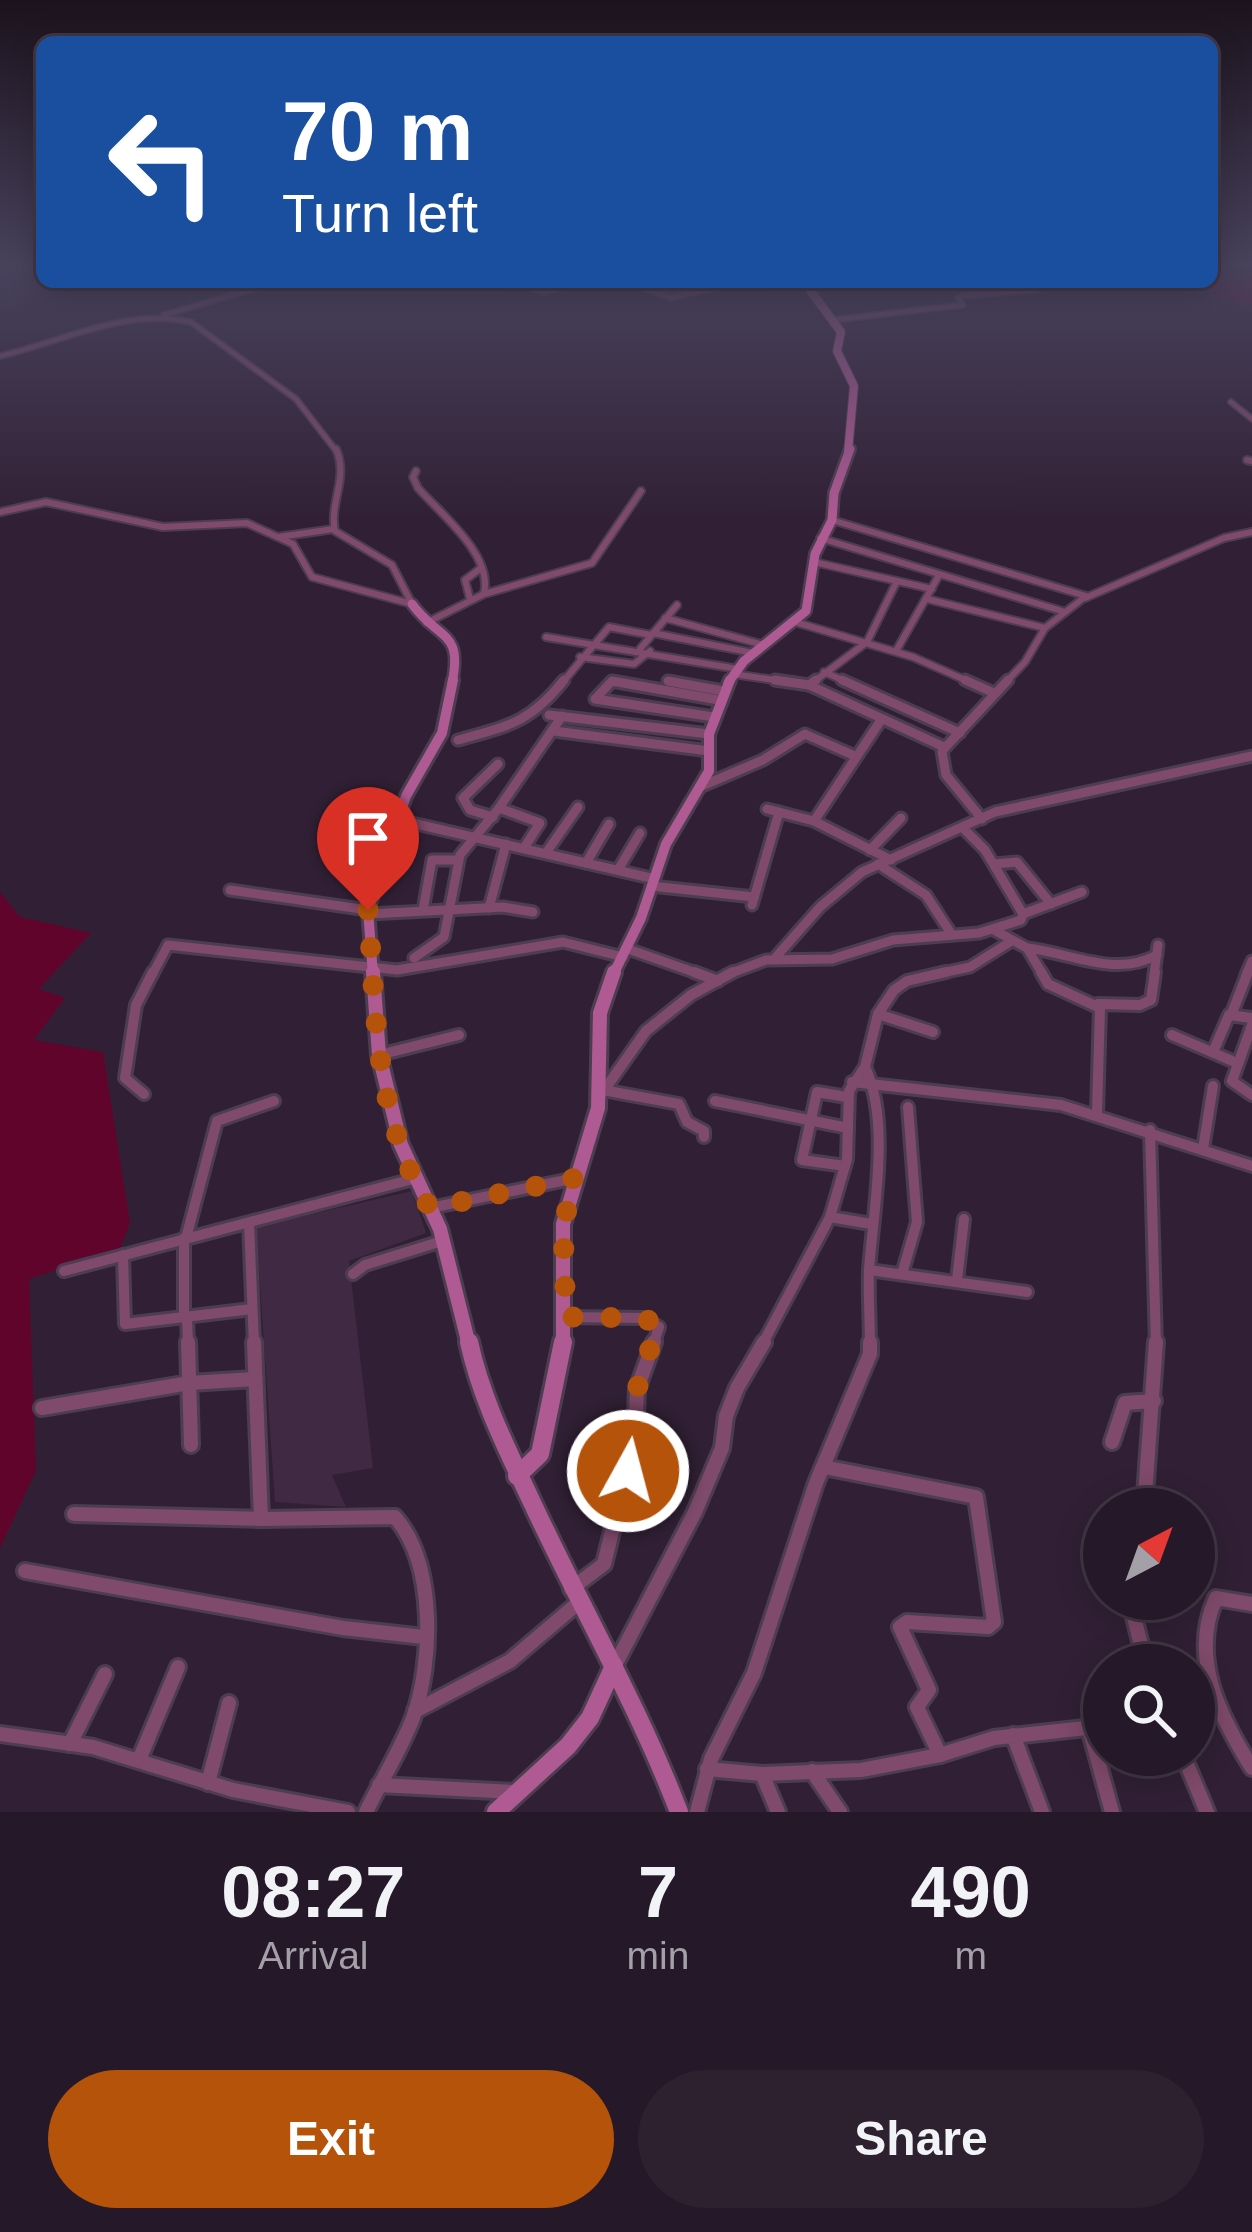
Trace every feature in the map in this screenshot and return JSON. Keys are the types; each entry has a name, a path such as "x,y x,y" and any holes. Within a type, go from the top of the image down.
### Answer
{"street":[{"path":"232,353 318,419 342,466 334,529"},
{"path":"604,1094 600,1013 672,832 709,771 709,734 721,696 735,672 795,622 808,603 820,538 832,520 834,493 851,445 854,386 838,353"},
{"path":"1232,402 1252,418"},
{"path":"416,471 413,477 418,488 472,549 488,585 484,593"},
{"path":"430,626 484,593 592,562 641,491"},
{"path":"0,512 32,502 58,502 164,527 241,522 295,547 312,577 412,604"},
{"path":"832,520 1076,590 1085,598"},
{"path":"278,537 334,529 358,547 389,558 409,588 412,604 430,626 449,639 458,655 442,733 406,796 369,912 379,1055 413,1178 442,1241 479,1389 574,1596 647,1730 679,1812"},
{"path":"944,747 1025,662 1045,628 1085,598 1130,573 1184,558 1223,537 1252,532"},
{"path":"820,538 1065,612"},
{"path":"814,562 841,564 1045,628"},
{"path":"470,599 465,580 481,568"},
{"path":"896,651 938,577"},
{"path":"809,686 867,642 896,583"},
{"path":"580,657 634,664 677,605"},
{"path":"664,618 764,645"},
{"path":"795,622 896,651 994,693"},
{"path":"458,740 519,722 552,697 592,643 613,626 753,653"},
{"path":"546,637 645,650 809,686 944,747"},
{"path":"824,672 960,733"},
{"path":"714,717 595,699 612,681 721,696"},
{"path":"656,710 667,686"},
{"path":"549,715 709,734"},
{"path":"414,958 444,937 458,860 562,716"},
{"path":"814,821 880,720"},
{"path":"554,731 710,751"},
{"path":"702,786 752,766 805,734 855,756"},
{"path":"944,747 946,775 982,819"},
{"path":"776,958 820,907 878,863 1006,808 1043,805 1153,775 1252,756"},
{"path":"498,764 463,798 470,810 540,823 524,848"},
{"path":"546,853 578,807"},
{"path":"767,809 814,821 891,860"},
{"path":"399,820 586,862 651,882 753,900 779,812"},
{"path":"870,850 901,818"},
{"path":"586,862 609,824"},
{"path":"963,828 994,864 1023,914"},
{"path":"618,870 640,833"},
{"path":"489,908 506,844"},
{"path":"423,910 431,861 458,860"},
{"path":"994,864 1016,862 1052,904"},
{"path":"878,863 926,895 952,935"},
{"path":"230,890 369,912 489,908 532,912"},
{"path":"517,1476 540,1454 563,1360 563,1224 604,1094 636,1040 718,981 776,958 832,959 902,938 994,930 1082,892"},
{"path":"994,930 1027,948 1103,963 1142,964 1158,950 1154,993 1148,1003 1098,1004 1048,983 1027,948"},
{"path":"144,1094 129,1085 125,1074 135,1037 136,1004 168,945 268,960 424,968 537,941 594,945 718,981"},
{"path":"496,1812 568,1746 590,1718 694,1512 722,1448 726,1416 737,1388 797,1287 830,1216 845,1166 848,1097 852,1082 866,1067 878,1015 894,990 907,981 970,967 1010,942"},
{"path":"1213,1052 1252,961"},
{"path":"1097,1114 1103,1016 1098,1004"},
{"path":"1232,1013 1252,1022 1233,1084 1252,1095"},
{"path":"878,1015 933,1032"},
{"path":"379,1055 459,1035"},
{"path":"1172,1035 1237,1063"},
{"path":"697,1812 707,1769 754,1673 824,1467 870,1354 869,1270 878,1175 873,1084 866,1067"},
{"path":"852,1082 1020,1099 1097,1114 1252,1166"},
{"path":"1203,1149 1213,1086"},
{"path":"845,1166 802,1162 817,1092 848,1097"},
{"path":"604,1094 679,1104 687,1122 704,1131 704,1137"},
{"path":"191,1445 185,1238 218,1121 274,1101"},
{"path":"715,1101 848,1128"},
{"path":"902,1274 917,1222 908,1107"},
{"path":"1146,1488 1154,1401 1156,1257 1150,1130"},
{"path":"64,1271 413,1178"},
{"path":"430,1208 576,1178"},
{"path":"830,1216 872,1224"},
{"path":"957,1280 964,1220"},
{"path":"249,1222 261,1519"},
{"path":"353,1274 365,1265 442,1241"},
{"path":"123,1255 125,1324 252,1309"},
{"path":"869,1270 1027,1292"},
{"path":"415,1711 510,1661 604,1564 635,1438 637,1389 659,1327 642,1318 566,1317"},
{"path":"42,1408 189,1383 255,1379"},
{"path":"1112,1442 1125,1403 1154,1401"},
{"path":"824,1467 976,1497 994,1622 988,1628 908,1622 900,1627 929,1690 917,1707 940,1755"},
{"path":"74,1514 136,1519 400,1520 410,1532 425,1599 424,1637 415,1711 366,1812"},
{"path":"25,1571 104,1589 424,1637"},
{"path":"1252,1604 1216,1598 1205,1646 1214,1693 1252,1768"},
{"path":"139,1760 178,1667"},
{"path":"70,1744 105,1673"},
{"path":"208,1783 229,1703"},
{"path":"707,1769 762,1774 861,1770 1013,1735 1083,1728"},
{"path":"0,1734 139,1760 264,1805 348,1812"},
{"path":"1013,1735 1042,1812"},
{"path":"812,1771 839,1812"},
{"path":"762,1774 778,1812"},
{"path":"1105,1776 1112,1812"},
{"path":"1192,1776 1207,1812"},
{"path":"379,1785 514,1792"}],"shaded area":[{"path":"0,892 20,917 91,933 39,989 65,998 34,1040 103,1052 130,1223 120,1249 29,1279 36,1471 0,1548"},
{"path":"412,1191 426,1233 349,1261 373,1468 332,1475 346,1507 275,1502 256,1227"}],"route":[{"path":"368,910 370,984 379,1055 400,1145 430,1208 576,1178 563,1224 566,1317 642,1318 658,1324 637,1389 628,1471"}]}
